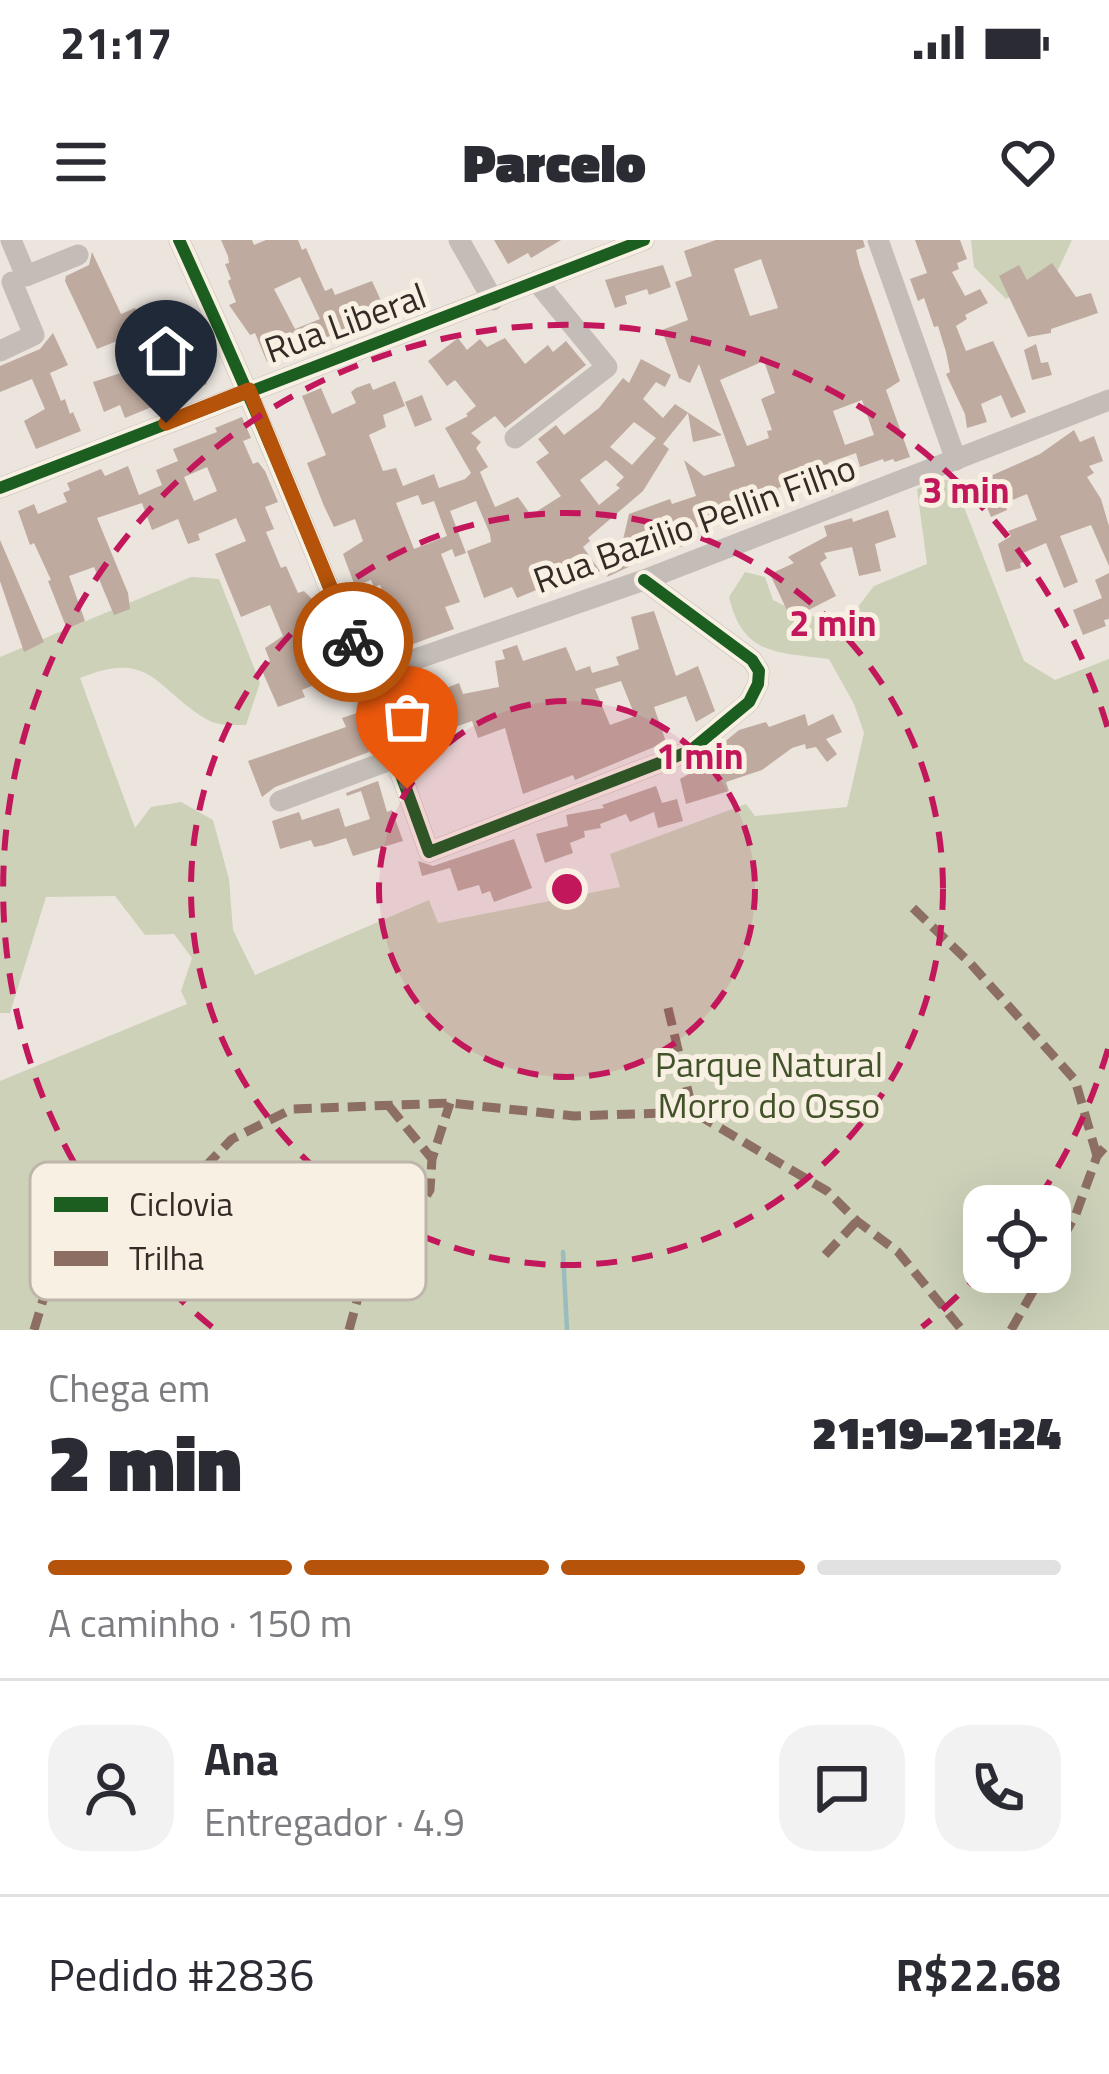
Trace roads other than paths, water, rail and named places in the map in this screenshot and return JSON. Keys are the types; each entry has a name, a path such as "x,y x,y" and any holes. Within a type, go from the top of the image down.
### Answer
{"street":[{"path":"0,351 34,335 13,282 11,240"},
{"path":"179,240 249,390 367,676 430,852 689,752 749,702 759,671 752,660 644,580"},
{"path":"459,240 493,299"},
{"name":"Rua Liberal","path":"0,488 644,240"},
{"path":"878,240 956,460"},
{"path":"13,282 78,255"},
{"path":"515,438 607,367 538,283"},
{"name":"Rua Bazilio Pellin Filho","path":"367,676 644,580 1109,400"},
{"path":"280,801 396,758"}],"waterway":[{"path":"563,1252 567,1330"}],"park label":[{"name":"Parque Natural Morro do Osso","path":"769,1084"}]}
